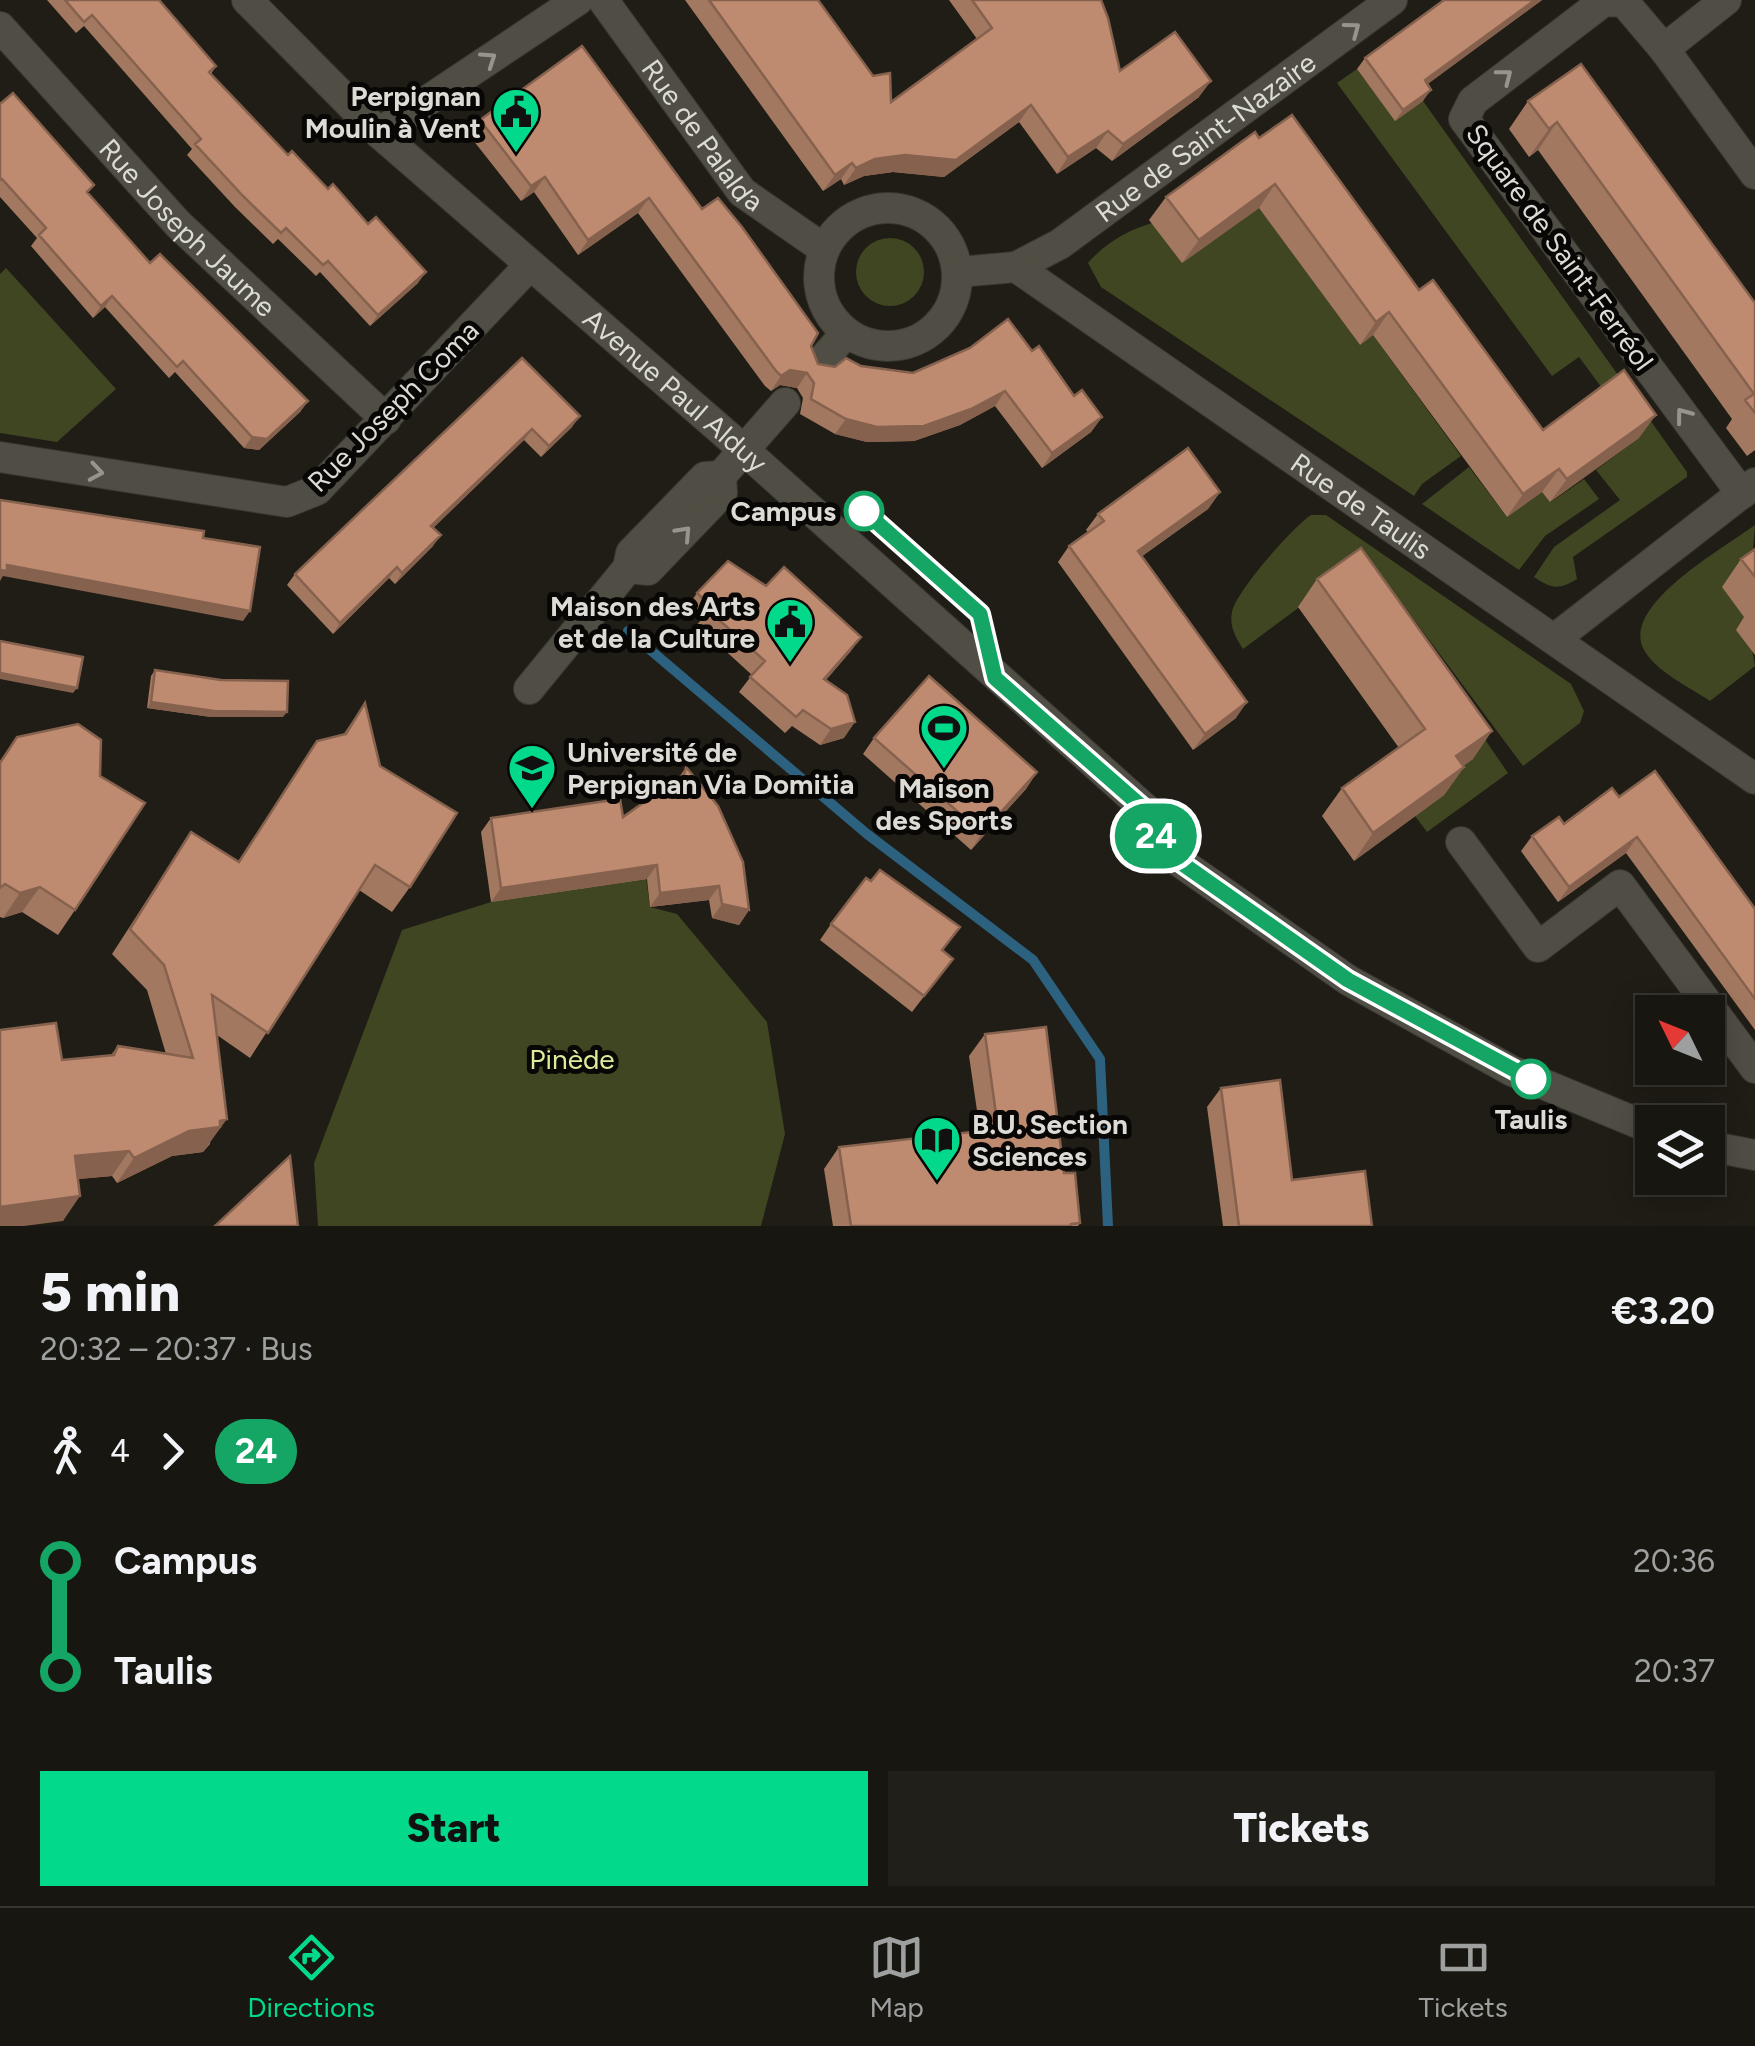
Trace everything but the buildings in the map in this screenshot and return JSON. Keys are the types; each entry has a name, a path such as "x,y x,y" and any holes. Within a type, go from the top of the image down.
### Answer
{"street":[{"name":"Avenue Paul Alduy","path":"247,0 379,133 744,450 1150,814 1160,848 1348,980 1512,1071 1635,1122"},
{"path":"379,133 578,0"},
{"name":"Rue de Palalda","path":"602,0 742,192 824,250"},
{"name":"Rue de Saint-Nazaire","path":"1016,267 1060,244 1392,0"},
{"name":"Square de Saint-Ferréol","path":"1748,488 1464,119 1472,102 1604,0 1624,2 1664,49 1755,174"},
{"path":"1664,49 1726,0"},
{"name":"Rue Joseph Jaume","path":"1,29 178,224 386,418"},
{"path":"877,208 900,208 922,216 940,230 952,250 958,272 946,316 931,332 911,343 889,347 846,333 830,316 821,295 819,272 824,250 837,230 855,216 877,208"},
{"name":"Rue Joseph Coma","path":"0,457 287,502 316,490 529,266"},
{"path":"958,272 1016,267"},
{"name":"Rue de Taulis","path":"1016,267 1557,637 1755,778"},
{"path":"819,364 846,333"},
{"path":"529,688 628,568 631,553 705,477 721,476 785,403"},
{"path":"1557,637 1748,488"},
{"path":"1461,842 1538,947 1620,885 1755,1068"},
{"path":"1725,1149 1755,1154"}],"green space":[{"path":"1357,69 1395,120 1423,101 1687,472 1687,477 1573,557 1577,579 1565,585 1551,586 1534,577 1554,547 1620,500 1596,470 1639,438 1579,357 1552,376 1337,83"},
{"path":"1259,208 1360,345 1373,335 1461,456 1422,484 1414,496 1101,287 1088,263 1124,234 1145,225 1189,215"},
{"path":"890,238 914,248 924,272 914,296 890,306 866,296 856,272 866,248"},
{"path":"6,268 116,389 57,442 0,433 0,274"},
{"path":"1469,467 1507,517 1542,492 1551,502 1584,479 1599,499 1545,536 1519,570 1422,504"},
{"path":"1311,515 1326,515 1571,684 1584,711 1580,723 1523,766 1401,602 1371,618 1341,576 1243,649 1231,622 1236,602 1266,560"},
{"path":"1755,525 1747,621 1755,666 1710,701 1655,664 1643,648 1641,631 1661,596 1701,562"},
{"path":"1453,693 1508,773 1427,832 1415,816"},
{"name":"Pinède","path":"646,877 650,907 677,914 767,1022 785,1134 761,1226 318,1226 314,1163 402,930 491,902"}],"waterway":[{"path":"628,631 867,834 1033,960 1100,1059 1108,1226"}],"bus line":[{"name":"24","path":"864,511 980,614 995,678 1150,814 1160,848 1348,980 1531,1079"}],"place":[{"name":"Perpignan Moulin à Vent","path":"516,154"},
{"name":"Campus","path":"864,511"},
{"name":"Maison des Arts et de la Culture","path":"790,664"},
{"name":"Maison des Sports","path":"944,770"},
{"name":"Université de Perpignan Via Domitia","path":"532,810"},
{"name":"Taulis","path":"1531,1079"},
{"name":"B.U. Section Sciences","path":"937,1182"}]}
